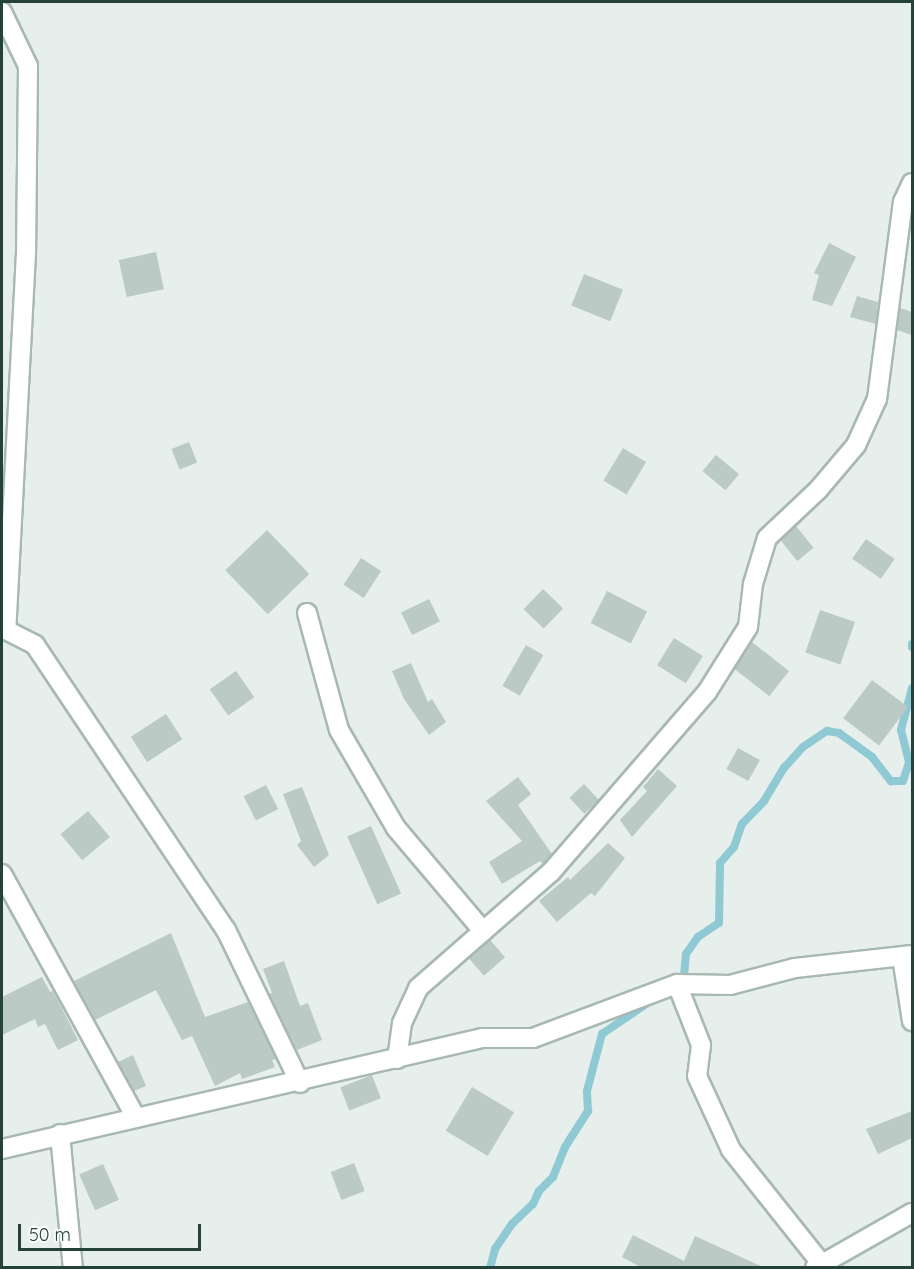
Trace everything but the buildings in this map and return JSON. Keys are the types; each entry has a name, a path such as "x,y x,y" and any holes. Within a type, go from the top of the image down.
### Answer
{"street":[{"path":"2,12 28,66 26,253 4,628 35,645 226,930 300,1083"},
{"path":"397,1059 402,1023 418,988 551,872 707,692 748,627 753,584 767,538 818,490 856,445 877,399 903,202 912,183"},
{"path":"307,613 339,730 396,828 483,931"},
{"path":"2,874 136,1118"},
{"path":"2,1149 60,1134 300,1083 482,1038 533,1038 677,984 730,986 795,968 907,956 912,1021"},
{"path":"677,984 702,1045 697,1076 731,1150 818,1265 912,1213"},
{"path":"60,1134 73,1268"}],"waterway":[{"path":"678,982 684,976 686,954 698,937 719,923 720,863 734,847 742,824 764,801 784,768 803,747 827,731 839,733 872,757 891,781 903,781 909,762 901,730 912,688"},
{"path":"490,1268 495,1249 512,1224 533,1204 539,1191 553,1177 565,1147 588,1111 587,1091 602,1034 649,1002"}]}
